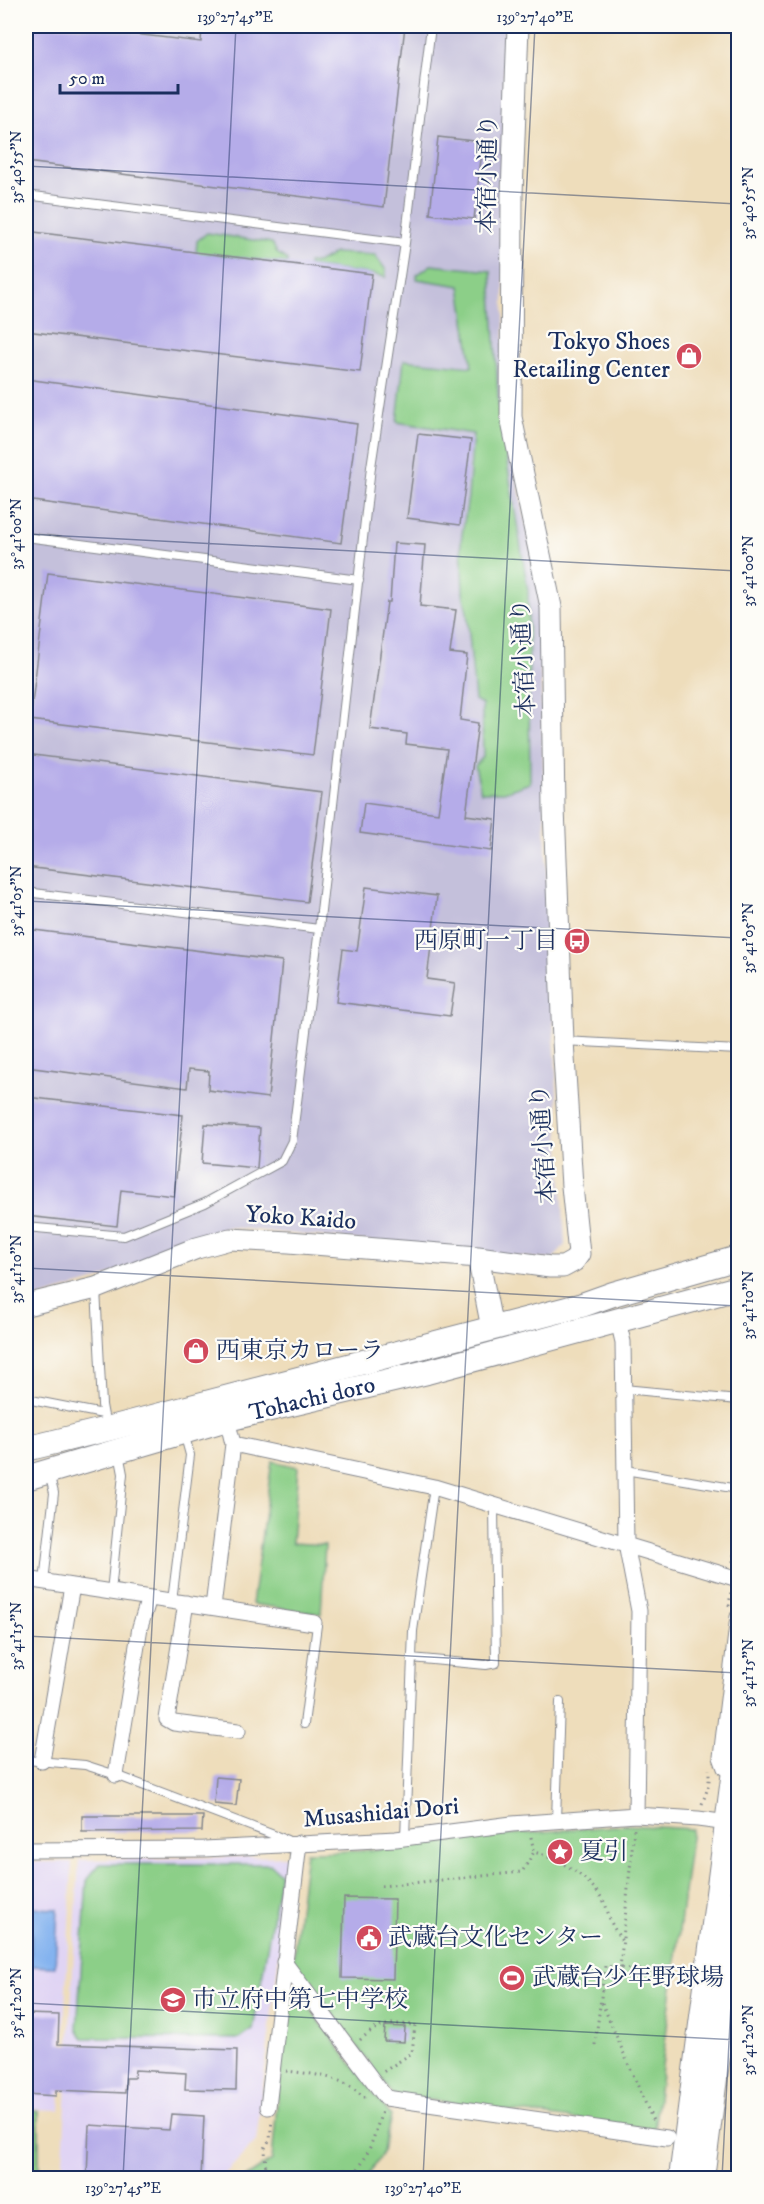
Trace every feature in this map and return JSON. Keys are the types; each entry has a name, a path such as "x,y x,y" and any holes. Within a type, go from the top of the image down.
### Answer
{"main road":[{"name":"Tohachi doro","path":"26,1449 105,1422 582,1305 738,1258"},
{"name":"Tohachi doro","path":"582,1305 615,1303 738,1269"},
{"name":"Tohachi doro","path":"26,1478 41,1470 74,1464 227,1419 427,1372 738,1288"},
{"path":"681,2178 733,1824 734,1772 738,1740"},
{"path":"702,2178 738,1901"}],"street":[{"name":"本宿小通り","path":"518,26 512,194 511,417 551,607 555,819 563,1041 572,1186 579,1254"},
{"name":"Yoko Kaido","path":"26,1305 96,1288 197,1248 230,1239 478,1257 550,1267 563,1267 574,1261 579,1254"},
{"path":"478,1257 492,1328"},
{"path":"618,1321 623,1342 626,1544 639,1611 636,1815"},
{"path":"213,1607 233,1444 227,1419"},
{"path":"233,1444 434,1487 738,1579"},
{"path":"26,1579 314,1623"},
{"path":"42,1761 72,1586"},
{"path":"116,1775 140,1627 149,1598"},
{"path":"179,1602 167,1719 174,1723 238,1731"},
{"path":"734,1772 725,1768 721,1757 738,1617"},
{"name":"Musashidai Dori","path":"26,1850 204,1849 405,1837 527,1822 636,1815 733,1824"},
{"path":"268,2107 297,1843"},
{"path":"284,1962 386,2098 663,2137"}],"lane":[{"path":"26,1227 124,1236 205,1203 282,1161 292,1141 319,929 370,467 405,243 430,26"},
{"path":"26,195 405,243"},
{"path":"26,537 358,580"},
{"path":"26,892 319,929"},
{"path":"563,1041 738,1050"},
{"path":"26,1399 105,1422 96,1288"},
{"path":"624,1389 738,1401"},
{"path":"179,1602 189,1455 184,1431"},
{"path":"111,1592 123,1474 119,1451"},
{"path":"41,1470 54,1493 44,1582"},
{"path":"625,1470 738,1489"},
{"path":"405,1837 413,1631 434,1487"},
{"path":"411,1658 486,1665 496,1663 494,1505"},
{"path":"304,1724 317,1625 314,1623"},
{"path":"555,1820 560,1702"},
{"path":"26,1761 86,1766 116,1775 297,1843"}],"path":[{"path":"620,1968 636,1815"},
{"path":"381,1886 522,1872 534,1852 527,1822"},
{"path":"534,1852 563,1863 588,1883 603,1900 611,1922 623,1942"},
{"path":"595,2045 605,1966 688,1975"},
{"path":"601,2001 663,2137"},
{"path":"349,2049 371,2030 386,2023 415,2025 412,2053 372,2079"},
{"path":"272,2070 319,2075 354,2087 363,2097 386,2098 370,2149 362,2166 350,2178"},
{"path":"266,2171 265,2148 270,2139 273,2121 268,2107"},
{"path":"255,2178 266,2171"},
{"path":"266,2171 282,2178"}],"shaded area":[{"path":"26,26 504,26 504,410 538,586 548,919 565,1245 552,1260 228,1227 97,1280 26,1301"},
{"name":"市立府中第七中学校","path":"291,1856 256,2141 221,2178 62,2178 79,1860"},
{"path":"26,1862 72,1862 60,2110 26,2109"}],"green space":[{"path":"207,233 272,243 277,253 287,260 287,263 196,254 197,241"},
{"path":"335,253 375,255 386,270 386,277 308,266 308,263 317,263"},
{"path":"431,265 491,271 499,413 528,591 530,783 504,792 481,792 475,766 483,757 482,704 475,700 467,612 463,593 461,541 468,497 473,434 397,422 404,360 472,367 460,286 417,279 417,275"},
{"path":"272,1461 298,1467 292,1543 325,1545 321,1614 252,1604"},
{"path":"627,1825 692,1829 654,2130 393,2095 293,1960 306,1852 360,1851 502,1835"},
{"path":"100,1864 270,1864 280,1873 253,2030 239,2039 83,2038 77,2030 87,1879"},
{"path":"288,1980 391,2116 383,2151 367,2178 244,2178 272,2160"},
{"path":"26,2111 39,2111 39,2178 26,2178"}],"water":[{"path":"32,1908 58,1909 55,1967 30,1966"}],"building":[{"path":"26,26 67,26 201,42 202,26 405,26 384,207 26,162"},
{"path":"438,137 483,142 474,219 430,214"},
{"path":"26,231 372,274 360,372 26,331"},
{"path":"26,379 357,424 341,543 26,500"},
{"path":"418,434 471,440 460,525 407,518"},
{"path":"394,543 425,545 420,606 456,610 450,653 467,655 460,720 478,723 466,815 495,819 491,851 360,833 364,803 438,813 447,749 406,744 407,734 370,729 387,602 390,602"},
{"path":"48,573 331,609 313,755 30,720"},
{"path":"26,754 322,792 307,902 26,867"},
{"path":"366,887 437,896 427,979 455,983 450,1016 336,1002 343,949 357,951"},
{"path":"26,929 282,961 268,1098 208,1090 209,1071 189,1069 187,1088 26,1067"},
{"path":"26,1097 183,1115 174,1196 121,1190 117,1226 26,1216"},
{"path":"205,1124 260,1128 257,1168 202,1163"},
{"path":"216,1777 239,1779 236,1806 214,1804"},
{"path":"82,1816 203,1816 202,1831 82,1832"},
{"name":"武蔵台文化センター","path":"344,1898 395,1899 393,1979 342,1978"},
{"path":"26,2014 59,2015 58,2044 237,2050 236,2090 185,2089 186,2073 135,2070 134,2078 126,2078 125,2093 56,2090 56,2096 26,2094"},
{"path":"385,2026 405,2027 404,2042 384,2041"},
{"path":"171,2114 204,2116 201,2178 87,2178 89,2125 169,2130"}],"place":[{"name":"Tokyo Shoes Retailing Center","path":"689,356"},
{"name":"西原町一丁目","path":"577,941"},
{"name":"西東京カローラ","path":"196,1351"},
{"name":"夏引","path":"560,1852"},
{"name":"武蔵台文化センター","path":"369,1938"},
{"name":"武蔵台少年野球場","path":"512,1978"},
{"name":"市立府中第七中学校","path":"173,2000"}]}
